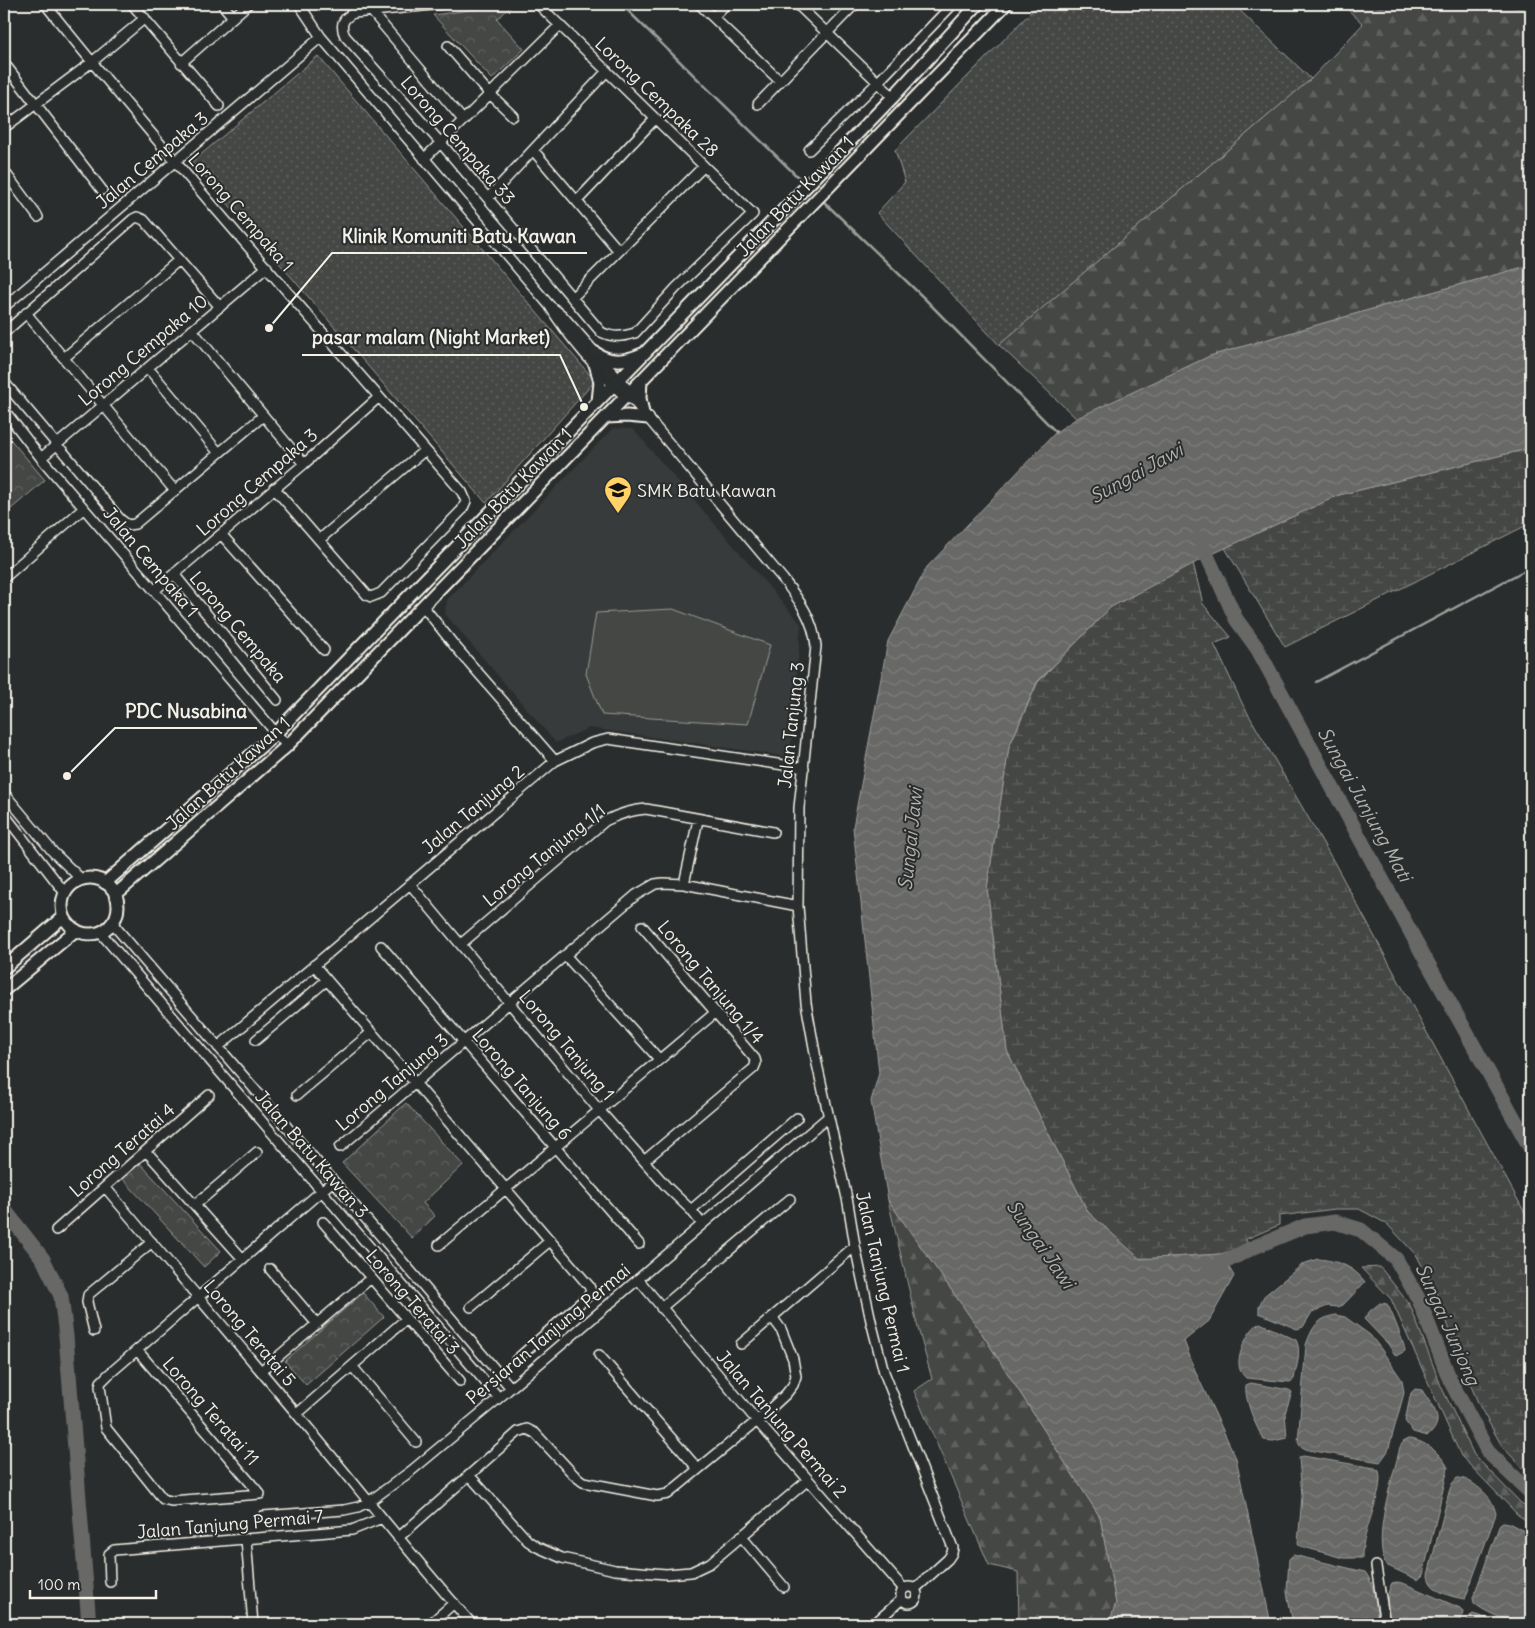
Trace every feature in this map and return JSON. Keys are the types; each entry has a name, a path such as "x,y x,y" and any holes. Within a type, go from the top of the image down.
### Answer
{"street":[{"name":"Lorong Cempaka 1","path":"45,4 176,161 465,496 466,501 462,510"},
{"path":"132,4 219,106"},
{"path":"222,4 233,17"},
{"path":"181,63 248,4"},
{"path":"299,4 321,37 549,305 558,320 595,364 616,382"},
{"path":"372,12 442,4"},
{"name":"Lorong Cempaka 28","path":"538,4 753,214"},
{"path":"699,4 780,81"},
{"path":"713,17 726,4"},
{"path":"797,4 893,97"},
{"path":"758,104 855,4"},
{"path":"808,150 878,82 953,4"},
{"name":"Jalan Batu Kawan 1","path":"105,883 275,734 893,97 978,4"},
{"name":"Jalan Batu Kawan 1","path":"115,895 287,746 629,396 641,381 806,209 1006,4"},
{"path":"372,12 463,120"},
{"name":"Lorong Cempaka 33","path":"372,12 354,13 347,16 342,22 342,30 345,36 440,142 601,332 617,337 635,333 676,288 753,214"},
{"path":"4,128 92,62 145,18"},
{"path":"424,159 560,25"},
{"name":"Jalan Cempaka 3","path":"4,307 321,37"},
{"path":"448,46 489,93 514,116"},
{"path":"4,63 102,190"},
{"path":"488,198 607,72"},
{"path":"576,201 655,119"},
{"path":"533,150 619,251"},
{"path":"572,298 704,166"},
{"path":"4,171 38,217"},
{"path":"4,333 133,219 141,218 220,307"},
{"path":"64,358 179,260"},
{"name":"Lorong Cempaka 10","path":"41,458 267,267"},
{"path":"549,305 562,315 594,352 616,382"},
{"path":"26,313 175,490 263,416"},
{"path":"192,330 304,464"},
{"path":"594,352 604,358 618,360 644,353"},
{"path":"595,364 600,382 598,401"},
{"path":"148,368 219,453"},
{"path":"606,418 646,416 640,398 641,381"},
{"name":"Jalan Cempaka 1","path":"4,382 120,520 128,525 135,524 175,490"},
{"name":"Jalan Tanjung 3","path":"616,382 783,579 802,604 815,632 816,646 799,808 798,906 806,1003 828,1117"},
{"name":"Lorong Cempaka 3","path":"155,590 304,464 379,397"},
{"name":"Jalan Cempaka 1","path":"4,410 41,458 287,746"},
{"path":"274,488 319,540 425,450"},
{"path":"4,578 84,508"},
{"name":"Jalan Batu Kawan 1","path":"319,540 367,595 374,597 382,593 462,510"},
{"path":"221,534 324,650"},
{"name":"Lorong Cempaka","path":"174,574 277,700"},
{"path":"423,606 555,761"},
{"name":"Jalan Tanjung 2","path":"218,1047 555,761 592,743 608,739 804,768"},
{"path":"4,793 53,852 81,879"},
{"name":"Lorong Tanjung 1/1","path":"461,944 605,820 619,814 639,810 773,832"},
{"path":"4,814 65,893"},
{"path":"684,884 698,820"},
{"path":"90,878 105,883 115,895 117,909 112,923 100,932 92,934 76,930 68,924 64,916 62,908 65,893 75,882 81,879 90,878"},
{"name":"Lorong Tanjung 3","path":"340,1147 644,889 663,883 684,884 798,906"},
{"name":"Lorong Tanjung 1","path":"410,884 511,1002 599,1110 702,1224"},
{"path":"4,968 64,916"},
{"name":"Jalan Batu Kawan 3","path":"112,923 511,1388"},
{"name":"Lorong Tanjung 1/4","path":"642,926 716,1012 755,1059 756,1063 754,1068 644,1161"},
{"path":"4,990 76,930"},
{"name":"Jalan Batu Kawan 3","path":"100,932 499,1398"},
{"name":"Lorong Tanjung 6","path":"381,946 639,1244"},
{"path":"566,955 659,1059"},
{"path":"314,965 589,1286 591,1291 588,1296 516,1360"},
{"path":"256,1040 327,980"},
{"path":"439,1245 716,1012"},
{"path":"297,1095 372,1032"},
{"name":"Lorong Teratai 4","path":"56,1230 209,1095"},
{"name":"Persiaran Tanjung Permai","path":"263,1516 344,1510 358,1507 370,1501 411,1471 511,1388 828,1117"},
{"name":"Jalan Tanjung Permai 1","path":"828,1117 848,1202 871,1322 884,1372 953,1548 952,1554 915,1589"},
{"path":"691,1210 797,1118"},
{"path":"146,1151 243,1259"},
{"path":"195,1205 257,1152"},
{"path":"137,1350 333,1181"},
{"name":"Lorong Teratai 5","path":"104,1187 261,1371 370,1501 398,1538 472,1624"},
{"path":"661,1308 790,1199"},
{"name":"Lorong Teratai 3","path":"323,1222 460,1381"},
{"path":"471,1307 550,1240"},
{"path":"94,1331 87,1302 88,1295 152,1242"},
{"path":"741,1344 855,1246"},
{"path":"270,1269 317,1324"},
{"path":"261,1371 371,1278"},
{"name":"Jalan Tanjung Permai 2","path":"638,1280 757,1421 904,1589"},
{"path":"398,1538 518,1432 527,1429 535,1433 578,1479 591,1485 656,1496 668,1494 757,1421 793,1385 796,1376 793,1358 781,1329 772,1317"},
{"path":"297,1414 406,1319"},
{"name":"Lorong Teratai 11","path":"137,1350 260,1494 171,1501 160,1496 106,1428 101,1382 137,1350"},
{"path":"599,1355 698,1469"},
{"path":"352,1366 416,1442"},
{"path":"469,1475 528,1541 537,1547 562,1558 616,1570 666,1574 684,1574 710,1563 808,1480"},
{"name":"Jalan Tanjung Permai 7","path":"110,1582 109,1556 112,1550 352,1530 382,1518"},
{"path":"741,1536 784,1588"},
{"path":"246,1539 253,1624"},
{"path":"1376,1566 1385,1624"},
{"path":"910,1587 915,1589 917,1594 914,1602 909,1604 902,1600 901,1594 904,1589 910,1587"},
{"path":"874,1624 902,1600"},
{"path":"430,1624 454,1604"}],"shaded area":[{"name":"SMK Batu Kawan","path":"613,428 633,429 801,624 790,757 589,728 556,743 445,614 447,600"}],"green space":[{"path":"514,4 497,19 524,49 492,79 433,15"},
{"path":"1039,4 1233,4 1311,79 999,345 877,213 905,182 895,150"},
{"path":"1342,4 1531,4 1531,265 1210,356 1077,419 999,345 1311,79 1363,24"},
{"path":"318,56 595,381 486,503 192,162"},
{"path":"4,432 45,480 4,515"},
{"path":"1531,448 1531,523 1285,647 1225,548 1339,495"},
{"path":"1193,563 1203,604 1231,637 1214,644 1243,705 1334,862 1531,1224 1531,1477 1502,1446 1479,1405 1456,1350 1440,1300 1417,1256 1387,1224 1359,1209 1335,1209 1279,1216 1279,1225 1246,1239 1247,1246 1221,1254 1140,1259 1088,1212 1007,1051 987,888 1009,747 1038,682 1111,607"},
{"path":"673,609 770,645 748,724 602,715 586,674 596,613"},
{"path":"406,1103 463,1165 423,1203 435,1216 412,1238 342,1163"},
{"path":"138,1161 221,1251 204,1267 121,1177"},
{"path":"888,1200 981,1332 1100,1517 1116,1603 1109,1624 1019,1624 1018,1572 989,1565 914,1391 932,1379"},
{"path":"1380,1267 1410,1305 1441,1386 1474,1455 1521,1503 1531,1509 1531,1524 1518,1515 1461,1456 1391,1299 1361,1268"},
{"path":"363,1293 384,1317 306,1385 285,1361"}],"water":[{"name":"Sungai Jawi","path":"1531,265 1531,448 1339,495 1206,557 1111,607 1037,682 1009,747 987,888 1007,1051 1088,1212 1140,1259 1221,1254 1234,1276 1209,1321 1184,1341 1196,1373 1236,1458 1271,1624 1109,1624 1116,1603 1100,1517 981,1332 888,1200 871,1101 879,1073 853,827 888,641 927,567 1056,432 1077,418 1210,356"},
{"path":"1318,1259 1345,1265 1365,1282 1343,1305 1338,1307 1328,1306 1312,1312 1303,1327 1297,1329 1259,1313 1259,1306 1264,1296 1303,1264"},
{"path":"1380,1303 1387,1304 1403,1342 1405,1351 1396,1356 1388,1344 1364,1319"},
{"path":"1336,1315 1345,1317 1370,1335 1402,1380 1404,1393 1388,1451 1380,1462 1308,1450 1300,1446 1298,1442 1306,1345 1320,1321"},
{"path":"1260,1323 1296,1340 1298,1344 1298,1360 1294,1379 1290,1382 1246,1378 1241,1372 1239,1359 1242,1348 1248,1335"},
{"path":"1251,1383 1292,1392 1285,1413 1287,1438 1273,1441 1264,1440 1254,1421 1247,1398 1246,1385"},
{"path":"1415,1389 1422,1390 1436,1413 1437,1418 1434,1430 1428,1436 1413,1432 1405,1421 1411,1393"},
{"path":"1408,1439 1426,1444 1437,1453 1448,1468 1423,1575 1418,1580 1386,1565 1382,1553 1381,1539 1385,1507 1400,1447"},
{"path":"1303,1456 1375,1468 1379,1471 1379,1489 1365,1536 1362,1558 1343,1558 1300,1546 1298,1543 1302,1496 1299,1458"},
{"path":"1457,1478 1471,1482 1484,1492 1491,1501 1496,1514 1465,1599 1447,1595 1436,1589 1429,1581 1428,1575 1449,1492"},
{"path":"1503,1522 1509,1523 1531,1535 1531,1614 1528,1622 1522,1623 1508,1620 1474,1603 1473,1598 1500,1524"},
{"path":"1293,1555 1365,1572 1369,1577 1373,1590 1378,1624 1293,1624 1287,1592 1289,1559"},
{"path":"1397,1582 1460,1608 1463,1612 1460,1624 1389,1624 1387,1598 1392,1583"},
{"path":"1473,1614 1504,1624 1466,1624"}],"waterway":[{"path":"621,4 804,183"},
{"path":"821,199 925,299 1056,432"},
{"name":"Sungai Junjung Mati","path":"1199,538 1236,619 1257,648 1416,942 1531,1149"},
{"path":"1316,682 1531,567"},
{"path":"4,1209 43,1259 61,1296 66,1336 89,1624"},
{"name":"Sungai Junjong","path":"1209,1270 1252,1248 1305,1226 1335,1222 1361,1230 1396,1259 1419,1300 1450,1380 1488,1452 1531,1493"}],"place":[{"name":"Klinik Komuniti Batu Kawan","path":"269,328"},
{"name":"pasar malam (Night Market)","path":"584,407"},
{"name":"SMK Batu Kawan","path":"618,514"},
{"name":"PDC Nusabina","path":"67,776"}]}
